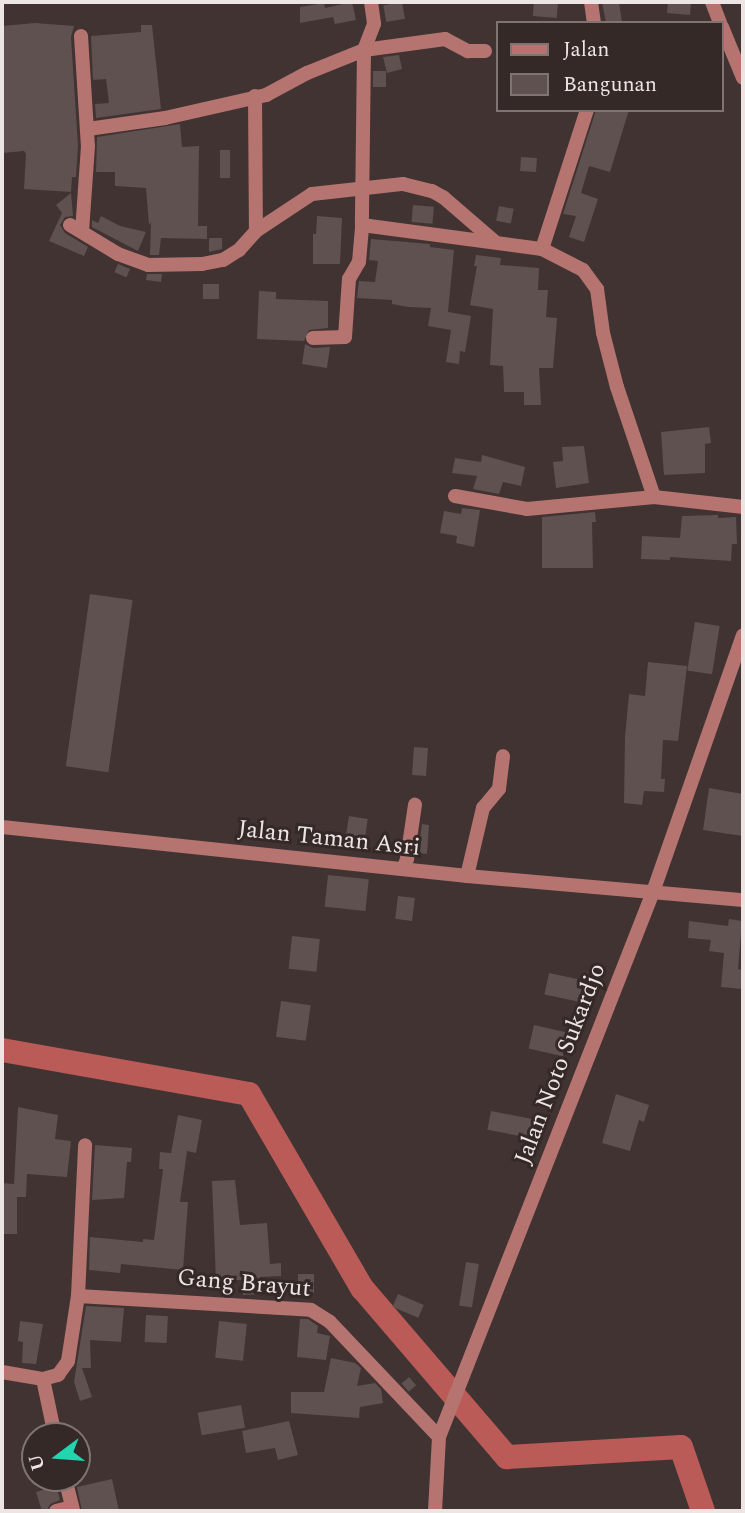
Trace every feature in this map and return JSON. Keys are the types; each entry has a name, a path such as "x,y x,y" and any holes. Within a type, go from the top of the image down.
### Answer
{"street":[{"path":"313,338 340,339 347,332 349,279 359,262 362,225 360,188 364,50 374,24 371,2"},
{"path":"591,2 594,21"},
{"path":"712,2 719,21"},
{"path":"724,32 743,78"},
{"path":"81,36 88,129 76,228 118,254 161,266 223,260 239,250 256,230 312,194 403,184 432,191 494,242"},
{"path":"88,129 165,118 284,88 307,74 364,50 445,39 468,51 485,51"},
{"path":"255,96 256,230"},
{"path":"542,249 586,112"},
{"path":"362,225 542,249 583,270 597,289 603,333 617,387 654,497"},
{"path":"455,496 527,509 654,497 743,507"},
{"name":"Jalan Noto Sukardjo","path":"435,1511 439,1437 653,892 743,635"},
{"path":"467,876 484,808 499,789 503,756"},
{"path":"402,869 407,859 415,805"},
{"name":"Jalan Taman Asri","path":"2,827 467,876 743,900"},
{"path":"2,1371 43,1379 65,1369 78,1296 85,1145"},
{"name":"Gang Brayut","path":"78,1296 311,1310 330,1322 439,1437"},
{"path":"43,1379 52,1422"},
{"path":"56,1511 73,1509 69,1492"}],"building":[{"path":"352,2 356,20 335,24 333,17 300,23 300,7 324,3 325,8"},
{"path":"402,2 405,19 386,22 383,5"},
{"path":"534,2 558,4 557,18 533,16"},
{"path":"602,2 619,2 622,21 606,21"},
{"path":"668,2 691,2 690,15 667,13"},
{"path":"35,23 74,26 71,37 78,146 76,177 72,177 71,192 24,189 26,154 24,151 2,153 2,26"},
{"path":"141,25 152,25 161,109 96,118 95,104 109,103 106,79 93,80 91,36 141,32"},
{"path":"399,55 402,69 387,73 383,57"},
{"path":"373,71 386,71 386,87 373,87"},
{"path":"595,112 628,112 610,172 589,166 581,193 598,199 584,242 569,237 576,216 563,214"},
{"path":"180,124 182,147 199,146 198,226 207,226 207,239 161,238 159,255 150,255 151,222 149,225 146,188 115,186 115,172 96,172 97,137"},
{"path":"220,150 230,150 230,178 220,178"},
{"path":"521,157 537,158 536,172 520,171"},
{"path":"71,193 73,216 65,217 60,225 65,233 88,247 84,256 49,241 62,213 56,205"},
{"path":"413,205 434,207 432,224 412,222"},
{"path":"499,206 514,209 511,224 496,221"},
{"path":"101,216 120,226 146,232 138,251 92,227 92,220 98,223"},
{"path":"317,216 342,218 340,264 313,264 313,234 316,234"},
{"path":"209,238 222,238 222,249 209,252"},
{"path":"371,239 430,244 430,247 454,250 448,312 471,316 465,352 460,351 459,364 446,362 451,330 428,326 431,308 392,304 392,300 357,298 359,281 375,282 378,261 369,260"},
{"path":"476,255 501,258 500,265 539,268 538,290 548,290 546,317 557,318 553,368 539,368 541,405 524,405 524,392 504,392 503,366 490,365 493,309 470,305 477,266 474,266"},
{"path":"118,264 130,269 126,277 114,272"},
{"path":"147,274 162,274 161,282 146,280"},
{"path":"203,284 219,284 219,299 203,299"},
{"path":"259,291 276,292 276,299 328,301 328,328 309,330 304,341 257,339"},
{"path":"305,344 313,348 330,347 327,368 302,364"},
{"path":"709,427 711,443 705,444 705,473 664,475 661,432"},
{"path":"584,446 589,483 556,488 553,462 563,461 562,447"},
{"path":"482,455 525,467 521,486 503,482 499,494 473,489 477,476 452,473 455,458 481,462"},
{"path":"462,508 480,510 474,547 456,543 457,536 440,533 444,511 461,514"},
{"path":"595,512 596,522 592,522 593,568 542,568 542,517"},
{"path":"718,515 718,518 736,517 737,544 732,544 731,561 670,557 670,560 641,559 642,536 680,538 682,516"},
{"path":"90,594 133,600 108,772 66,766"},
{"path":"695,622 720,626 712,674 687,670"},
{"path":"648,662 687,666 678,741 663,740 661,779 665,779 664,792 644,791 642,805 624,803 625,737 629,694 645,696"},
{"path":"414,747 428,748 426,776 412,775"},
{"path":"709,788 743,794 742,836 703,830"},
{"path":"349,816 368,819 364,840 346,837"},
{"path":"422,824 429,825 427,854 418,853"},
{"path":"328,875 369,879 365,911 325,907"},
{"path":"398,896 415,898 412,921 395,919"},
{"path":"729,919 742,921 738,969 743,970 743,989 721,987 724,953 709,951 711,940 688,938 689,921 728,926"},
{"path":"292,936 320,939 316,972 289,969"},
{"path":"549,973 583,980 579,1002 544,995"},
{"path":"281,1001 311,1005 306,1041 276,1037"},
{"path":"534,1025 568,1033 563,1056 529,1048"},
{"path":"616,1094 649,1105 644,1122 639,1120 630,1151 602,1143"},
{"path":"18,1107 58,1115 55,1139 71,1141 67,1177 27,1174 26,1197 17,1197 17,1234 2,1234 2,1183 14,1184"},
{"path":"491,1111 538,1120 534,1139 487,1130"},
{"path":"178,1115 202,1120 196,1153 187,1151 180,1202 188,1202 183,1270 121,1264 120,1273 89,1270 90,1237 143,1242 143,1239 154,1240 163,1169 159,1169 160,1152 171,1153"},
{"path":"95,1145 132,1148 131,1162 127,1162 124,1198 92,1200"},
{"path":"235,1180 240,1225 267,1223 270,1264 281,1263 281,1276 260,1277 261,1294 243,1295 242,1280 216,1280 212,1181"},
{"path":"466,1262 479,1264 472,1307 459,1305"},
{"path":"298,1274 314,1274 314,1293 298,1293"},
{"path":"398,1294 424,1305 418,1318 393,1307"},
{"path":"86,1306 124,1308 121,1342 90,1340 91,1368 82,1368 92,1397 80,1401 74,1382"},
{"path":"146,1315 168,1316 167,1343 145,1342"},
{"path":"300,1319 308,1319 318,1326 317,1333 330,1336 326,1360 297,1357"},
{"path":"20,1321 43,1324 36,1364 22,1363 23,1342 18,1341"},
{"path":"219,1321 247,1324 243,1361 215,1358"},
{"path":"331,1358 355,1363 361,1368 357,1386 375,1383 381,1389 383,1403 360,1407 359,1418 291,1413 291,1392 324,1392"},
{"path":"409,1377 416,1385 409,1392 401,1384"},
{"path":"241,1405 245,1428 202,1435 198,1413"},
{"path":"289,1421 298,1455 278,1460 275,1448 246,1453 242,1431"},
{"path":"112,1479 119,1511 82,1511 78,1492 91,1492 91,1484"},
{"path":"36,1492 58,1492 60,1500 50,1504 47,1511 42,1511"}],"waterway":[{"path":"2,1050 249,1094 362,1288 507,1457 681,1447 703,1511"}]}
